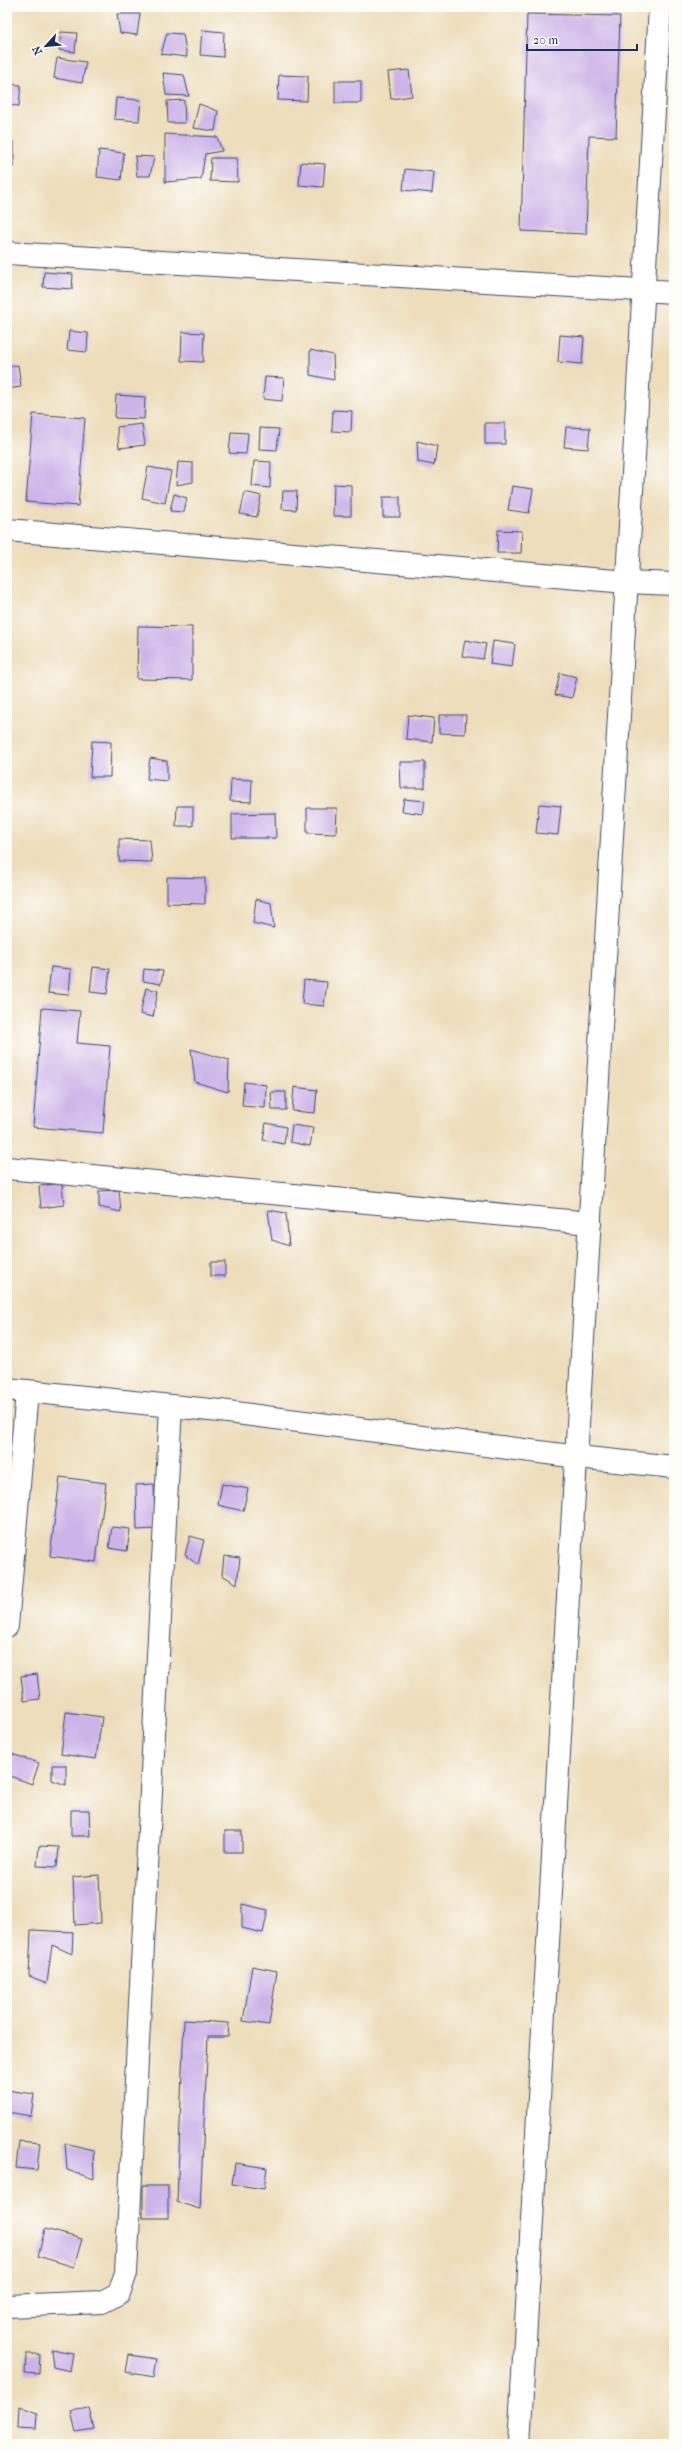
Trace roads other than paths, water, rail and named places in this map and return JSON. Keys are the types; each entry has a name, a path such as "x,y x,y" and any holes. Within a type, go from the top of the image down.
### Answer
{"street":[{"path":"519,2444 578,1457 590,1223 660,7"},
{"path":"7,253 674,292"},
{"path":"7,530 627,582 674,584"},
{"path":"7,1168 590,1223"},
{"path":"7,1626 17,1390 171,1406 674,1468"},
{"path":"7,2306 102,2302 119,2293 126,2273 171,1406"}]}
